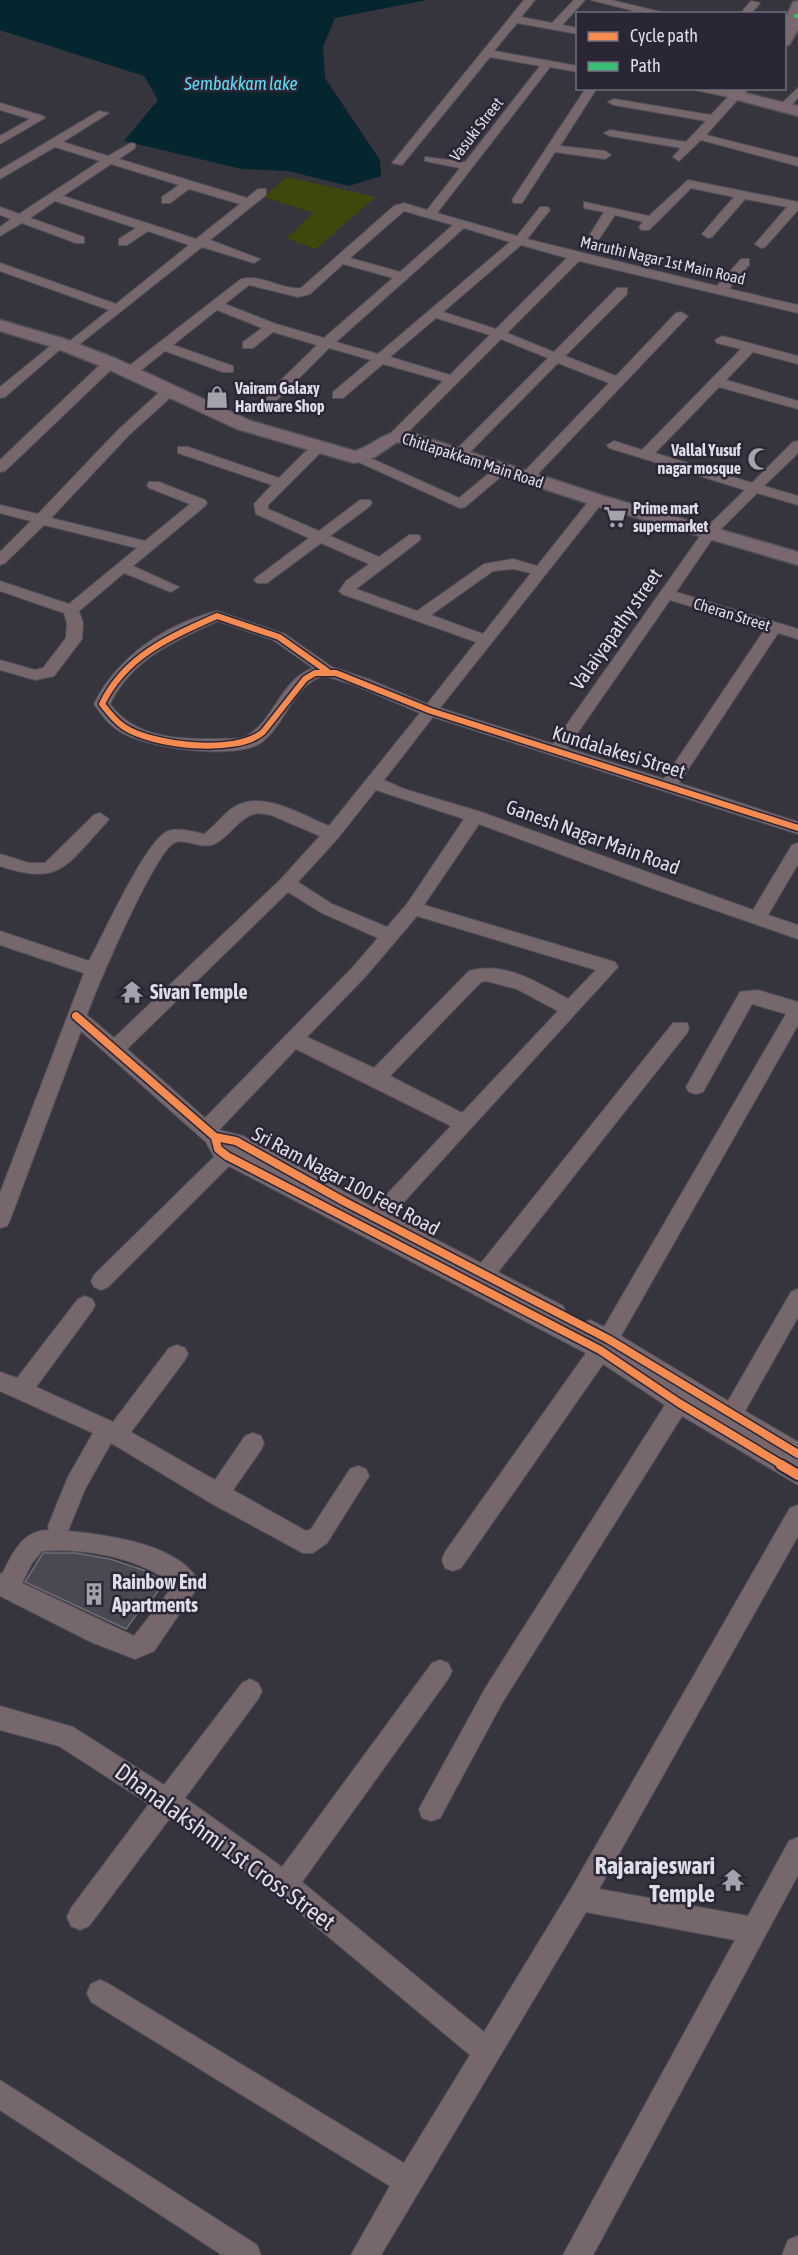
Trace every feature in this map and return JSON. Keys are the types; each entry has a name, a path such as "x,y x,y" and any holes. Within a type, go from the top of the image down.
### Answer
{"street":[{"path":"398,163 530,0"},
{"path":"554,27 580,0"},
{"path":"596,0 663,12"},
{"path":"747,12 755,3"},
{"path":"786,39 791,33 797,12"},
{"path":"513,19 576,32"},
{"path":"487,54 576,69"},
{"name":"Vasuki Street","path":"431,213 547,64"},
{"path":"518,200 550,148 591,90"},
{"path":"716,90 739,92 791,109 798,91"},
{"path":"680,157 739,92"},
{"path":"614,102 714,118"},
{"path":"0,106 39,118 0,141"},
{"path":"2,172 103,113"},
{"path":"21,130 249,203"},
{"path":"610,133 688,146"},
{"path":"698,136 798,162"},
{"path":"0,232 131,146"},
{"path":"550,148 605,155"},
{"path":"429,159 467,166"},
{"path":"166,200 188,184"},
{"path":"588,205 612,210 649,224 688,184 796,206"},
{"path":"0,394 65,345 119,309 262,192"},
{"path":"708,234 742,195"},
{"path":"54,197 254,259"},
{"path":"761,244 796,206"},
{"name":"Maruthi Nagar 1st Main Road","path":"215,305 250,281 293,293 303,292 398,209 412,208 576,257 797,307"},
{"path":"338,395 520,239 544,210"},
{"path":"595,236 612,210"},
{"path":"0,211 80,240"},
{"path":"272,397 325,344 463,223"},
{"path":"123,242 146,227"},
{"path":"397,435 576,257"},
{"path":"342,260 401,276"},
{"path":"720,291 745,262"},
{"path":"0,267 119,309"},
{"path":"459,455 622,291"},
{"path":"130,372 215,305 271,327 453,380"},
{"path":"434,313 499,334 618,382"},
{"path":"527,477 681,316"},
{"path":"248,345 271,327"},
{"path":"3,330 65,345 110,363 168,392 244,425 346,456 360,457 460,504 503,469"},
{"path":"722,340 749,349 798,360"},
{"path":"164,346 228,369"},
{"path":"645,455 749,349"},
{"path":"0,468 110,363"},
{"path":"716,382 798,405"},
{"path":"0,560 43,521 114,440 168,392"},
{"name":"Chitlapakkam Main Road","path":"360,457 388,438 397,435 597,500 798,559"},
{"path":"614,445 798,501"},
{"name":"Valaiyapathy street","path":"557,750 710,532 798,445"},
{"path":"319,446 261,504 261,511 380,563"},
{"path":"183,450 282,484"},
{"path":"71,610 150,547 200,503 154,485"},
{"path":"114,1050 287,883 332,834 597,500"},
{"path":"262,580 365,503"},
{"path":"0,509 150,547"},
{"path":"414,538 351,584 347,591 485,640"},
{"path":"418,617 489,567 513,564 539,571"},
{"path":"124,568 171,587"},
{"path":"0,586 71,610"},
{"name":"Cheran Street","path":"667,594 798,634"},
{"path":"0,665 36,675 48,672 74,639 75,623 71,610"},
{"name":"Kundalakesi Street","path":"327,671 309,677 278,709 258,737 244,743 184,744 149,739 108,715 102,704 108,687 135,658 174,636 217,616 279,637 327,671 428,711 669,785 798,828"},
{"path":"669,785 774,627"},
{"name":"Ganesh Nagar Main Road","path":"373,782 398,793 475,816 663,886 798,932"},
{"path":"0,1220 93,970 146,869 165,840 174,835 207,840 220,832 241,810 258,807 274,810 332,834"},
{"path":"210,1134 293,1039 359,972 413,908 475,816"},
{"path":"0,860 34,870 49,870 100,819"},
{"path":"757,918 798,849"},
{"path":"287,883 326,908 389,935"},
{"path":"371,1224 609,967 413,908"},
{"path":"0,958 4,940 93,970"},
{"path":"377,1078 475,976 484,973 502,975 570,1009"},
{"path":"453,1560 604,1345 797,1010 758,997 747,998 696,1088"},
{"name":"Sri Ram Nagar 100 Feet Road","path":"76,1016 210,1134 218,1149 233,1150 604,1345 727,1423 798,1475"},
{"path":"479,1279 646,1074 680,1028"},
{"path":"293,1039 377,1078 465,1124"},
{"path":"101,1281 233,1150"},
{"path":"727,1423 798,1298"},
{"path":"21,1390 85,1305"},
{"path":"59,1527 73,1490 112,1433 177,1354"},
{"path":"0,1381 112,1433 217,1495 303,1542 312,1542 358,1476"},
{"path":"431,1809 494,1695 683,1396"},
{"name":"Sri Ram Nagar 100 Feet Road","path":"727,1423 798,1454"},
{"path":"217,1495 253,1443"},
{"path":"365,2255 580,1898 798,1515"},
{"path":"43,1540 99,1545 136,1552 176,1573 188,1584 146,1644 135,1648 99,1634 4,1586 31,1546 43,1540"},
{"path":"285,1884 440,1671"},
{"path":"80,1917 250,1691"},
{"name":"Dhanalakshmi 1st Cross Street","path":"0,1718 64,1735 167,1801 285,1884 488,2053"},
{"path":"576,2255 753,1930 796,1857"},
{"path":"580,1898 753,1930"},
{"path":"100,1994 409,2182"},
{"path":"0,2094 247,2255"},
{"path":"796,2255 798,2250"}],"green space":[{"path":"287,177 376,197 316,249 286,238 314,213 264,197"}],"water":[{"name":"Sembakkam lake","path":"0,0 427,0 335,18 323,47 325,78 380,160 381,176 349,186 288,171 242,169 124,141 158,100 144,76 0,30"}],"building":[{"name":"Rainbow End Apartments","path":"43,1553 76,1553 110,1559 143,1570 164,1583 148,1605 145,1603 126,1629 25,1582"}],"cycle path":[{"path":"327,671 279,637 217,616 149,649 134,660 110,687 102,704 124,727 154,740 188,744 243,743 255,739 263,732 305,679 315,673 325,671 363,682 431,711 798,828"},
{"path":"76,1016 215,1137"},
{"path":"215,1137 218,1149 227,1156 600,1350 679,1403 798,1475"},
{"path":"215,1137 236,1141 345,1202 608,1339 798,1454"}],"place":[{"name":"Vairam Galaxy Hardware Shop","path":"217,397"},
{"name":"Vallal Yusuf nagar mosque","path":"759,459"},
{"name":"Prime mart supermarket","path":"615,517"},
{"name":"Sivan Temple","path":"132,992"},
{"name":"Rainbow End Apartments","path":"94,1594"},
{"name":"Rajarajeswari Temple","path":"733,1880"}]}
